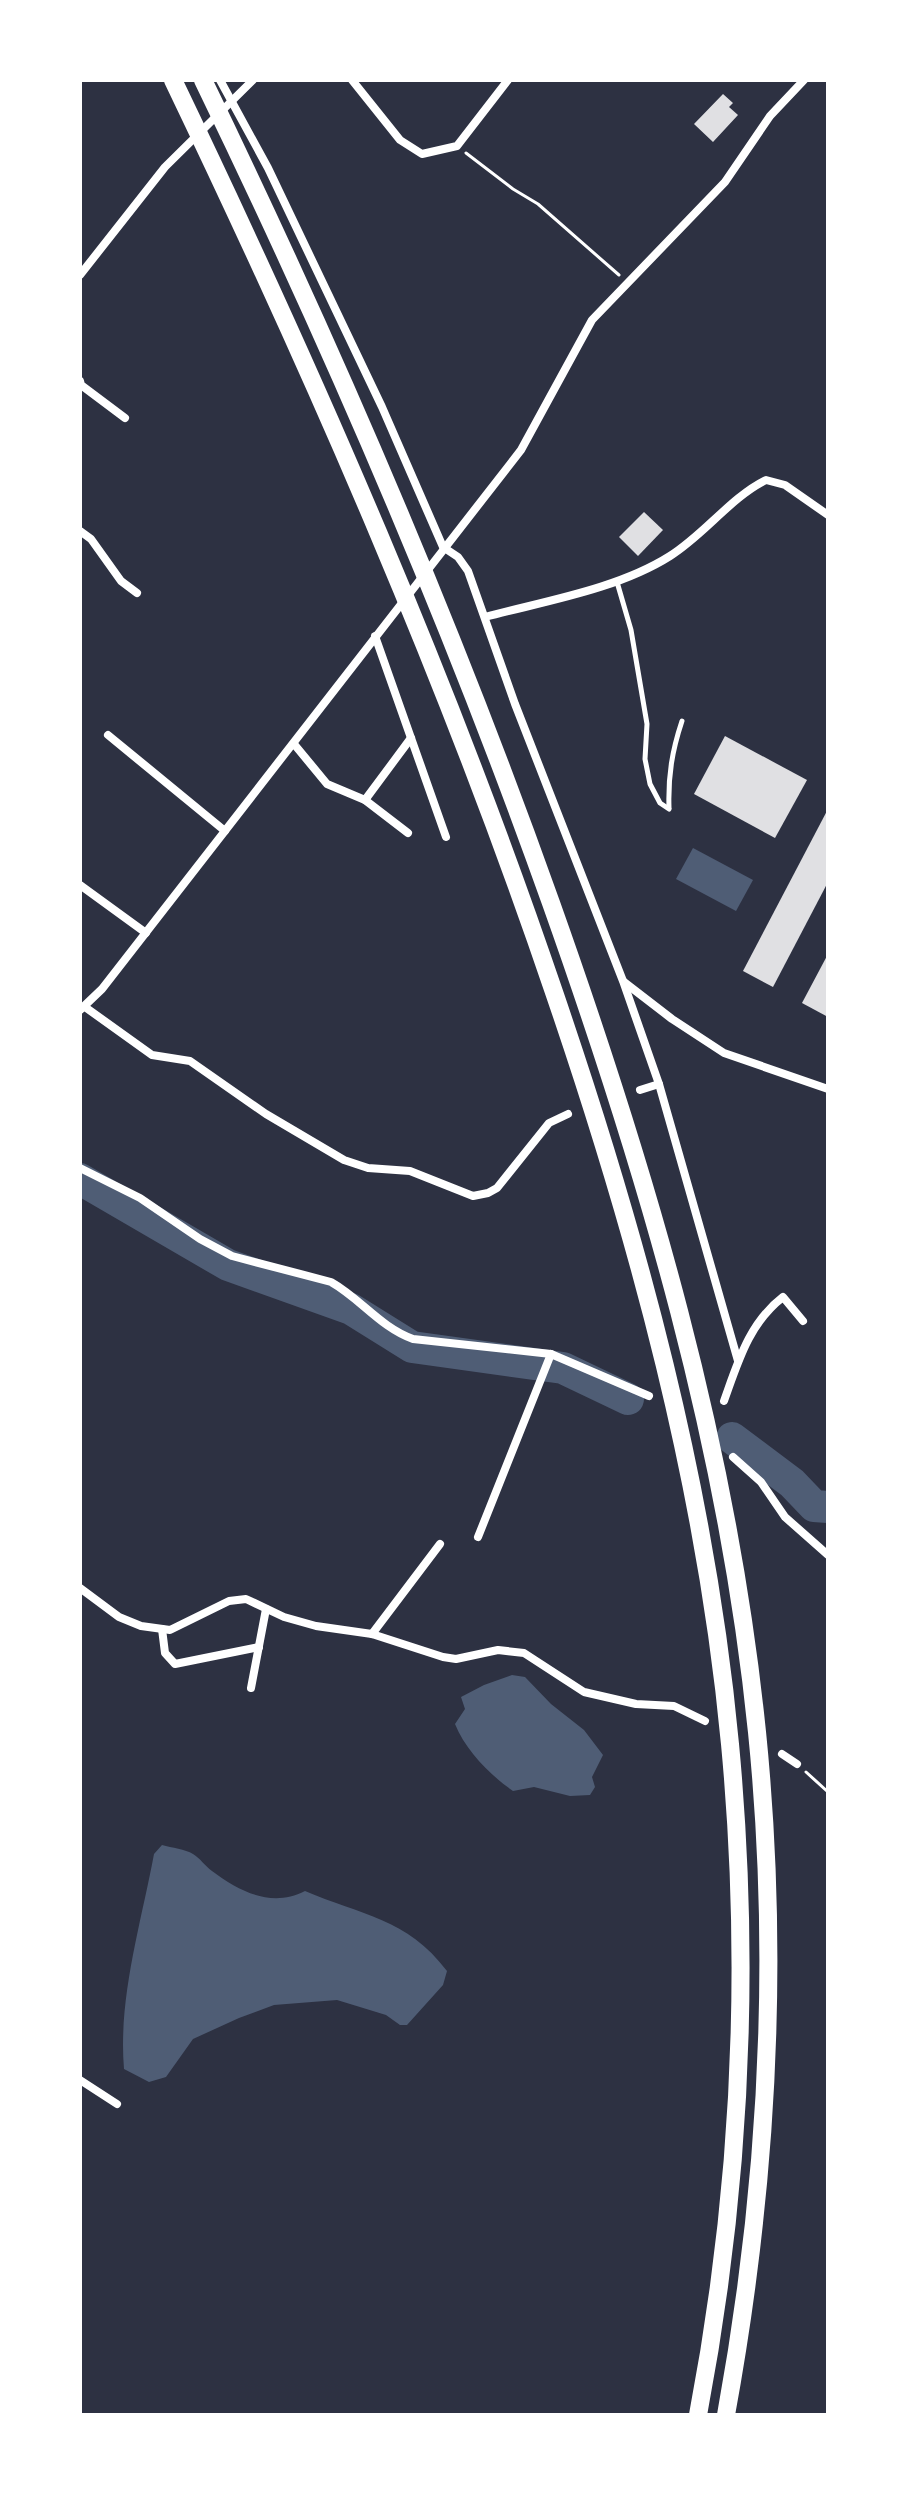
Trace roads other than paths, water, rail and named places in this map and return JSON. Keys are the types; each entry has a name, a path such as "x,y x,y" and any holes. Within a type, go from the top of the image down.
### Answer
{"highway":[{"path":"173,80 320,395 412,613 500,837 610,1162 665,1365 708,1577 727,1712 740,1916 740,2008 730,2198 698,2415"},
{"path":"203,80 344,384 431,588 525,830 637,1155 692,1358 716,1462 734,1560 757,1736 766,1899 764,2109 745,2294 726,2415"}],"street":[{"path":"220,80 268,168 382,407 443,547 464,563 659,1084 738,1361"},
{"path":"80,275 165,167 253,80"},
{"path":"352,80 400,140 422,154 457,146 508,80"},
{"path":"568,1114 542,1130 497,1188 473,1196 410,1171 368,1168 344,1160 266,1114 190,1061 152,1055 82,1008 146,933 521,450 592,320 725,182 770,116 804,80"},
{"path":"80,381 81,385 125,418"},
{"path":"485,617 617,581 655,564 681,549 751,488 766,480 785,485 828,515"},
{"path":"80,531 91,539 121,581 137,593"},
{"path":"375,636 446,837"},
{"path":"108,735 225,831"},
{"path":"365,800 411,738"},
{"path":"294,744 327,784 365,800 408,833"},
{"path":"80,885 146,933"},
{"path":"623,981 672,1019 724,1053 828,1089"},
{"path":"640,1090 659,1084"},
{"path":"80,1168 140,1198 200,1239 232,1256 331,1282 346,1290 401,1335 413,1339 551,1354 649,1396"},
{"path":"724,1401 738,1361 759,1318 783,1297 803,1321"},
{"path":"478,1537 551,1354"},
{"path":"733,1457 761,1482 785,1517 828,1555"},
{"path":"372,1634 440,1544"},
{"path":"80,1588 119,1617 141,1626 170,1630 229,1601 246,1599 316,1626 372,1634 443,1657 456,1659 498,1650 524,1653 584,1692 636,1704 674,1706 705,1721"},
{"path":"251,1688 266,1609"},
{"path":"162,1629 165,1653 175,1664 259,1647"},
{"path":"782,1754 797,1764"},
{"path":"80,2080 117,2104"}],"lane":[{"path":"617,581 631,630 647,724 645,759 650,784 660,803 669,809 670,763 682,721"}],"water":[{"path":"693,848 753,880 736,911 676,879"},
{"path":"512,1675 525,1677 551,1704 584,1730 603,1755 592,1777 595,1787 590,1795 570,1796 534,1787 513,1791 487,1770 465,1744 455,1724 465,1709 461,1697"},
{"path":"162,1845 193,1854 223,1879 245,1891 280,1898 305,1891 382,1920 432,1953 447,1971 443,1985 407,2025 337,2000 274,2005 193,2039 166,2077 149,2082 124,2069 124,2015 154,1854"}],"waterway":[{"path":"80,1179 228,1265 351,1309 412,1347 563,1368 628,1399"},
{"path":"732,1438 792,1483 814,1506 828,1507"}]}
